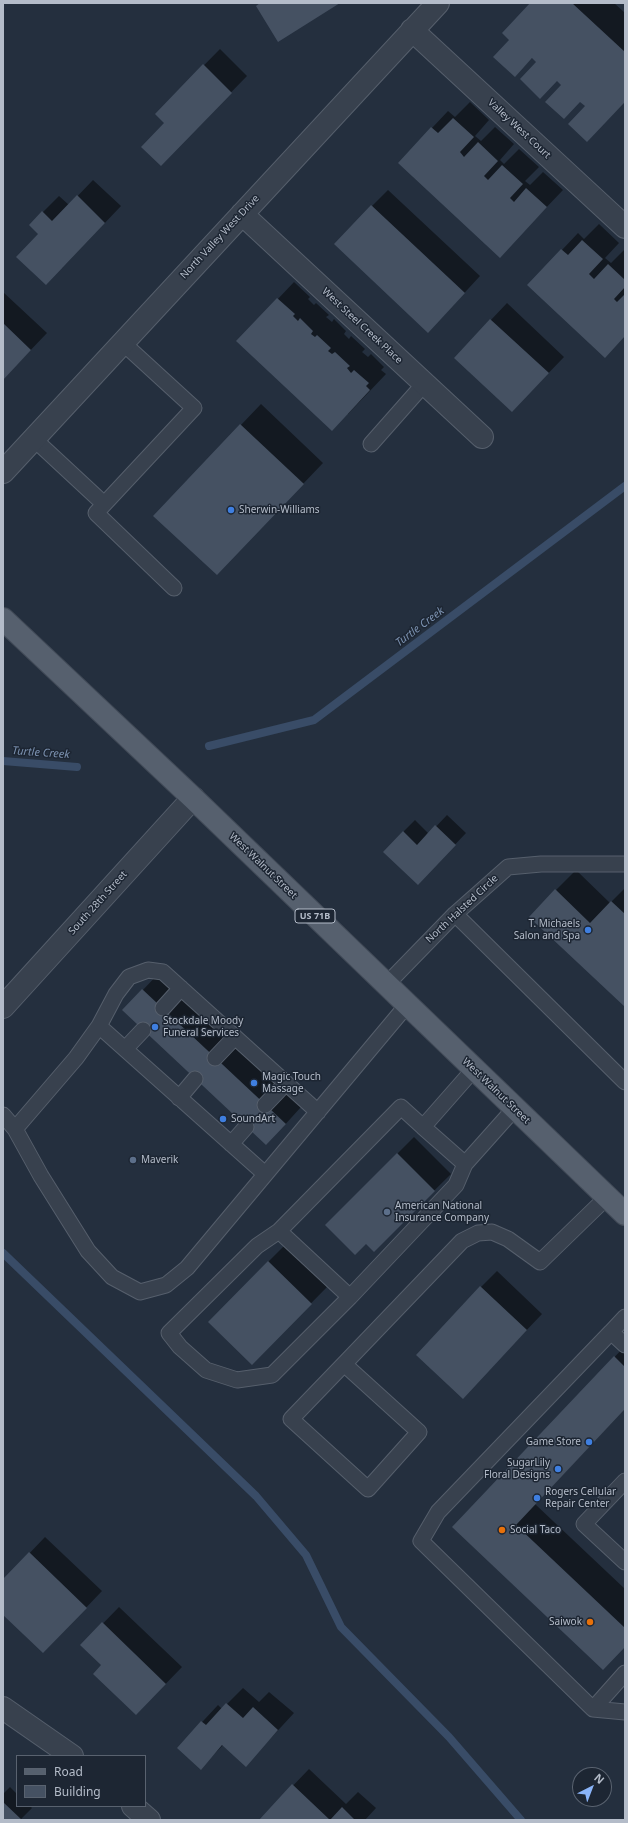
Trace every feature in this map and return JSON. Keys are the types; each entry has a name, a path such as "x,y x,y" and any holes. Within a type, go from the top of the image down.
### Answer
{"main road":[{"name":"West Walnut Street","path":"3,620 194,798 386,985 625,1214"}],"street":[{"name":"North Valley West Drive","path":"4,468 34,439 438,3"},
{"name":"Valley West Court","path":"412,30 625,227"},
{"name":"West Steel Creek Place","path":"242,214 482,437"},
{"name":"South 28th Street","path":"3,1007 194,798"},
{"path":"3,1708 71,1755"},
{"path":"134,1807 149,1820"}],"lane":[{"path":"123,343 194,408 96,513 174,588"},
{"path":"371,444 424,384"},
{"path":"34,439 104,504"},
{"name":"North Halsted Circle","path":"386,985 454,914 508,867 541,864 625,864"},
{"path":"454,914 625,1082"},
{"path":"15,1129 76,1058 99,1026 116,994 128,978 148,970 163,972 318,1112"},
{"path":"163,1008 181,988"},
{"path":"3,1115 15,1129 41,1176 88,1251 112,1277 140,1292 166,1286 187,1268 407,1005"},
{"path":"99,1026 265,1174"},
{"path":"125,1049 143,1030"},
{"path":"215,1058 235,1037"},
{"path":"423,1127 474,1069"},
{"path":"179,1098 196,1079"},
{"path":"265,1104 286,1083"},
{"path":"465,1164 401,1107 279,1231 257,1246 169,1333 180,1347 206,1370 237,1380 272,1375 350,1297 456,1186 465,1164 515,1108"},
{"path":"231,1144 246,1127"},
{"path":"344,1364 419,1432 368,1489 292,1419 344,1364 462,1241 478,1234 492,1232 508,1239 540,1262 607,1197"},
{"path":"279,1231 350,1297"},
{"path":"625,1317 438,1512 421,1541 593,1709 625,1712"},
{"path":"611,1332 625,1345"},
{"path":"625,1481 584,1524 625,1562"},
{"path":"593,1709 625,1673"}],"building":[{"path":"260,3 340,3 278,42 256,6"},
{"path":"530,3 572,3 625,52 625,102 587,142 568,124 585,106 580,102 564,119 545,102 561,85 557,81 540,99 520,79 536,62 532,58 515,77 493,57 509,40 502,33"},
{"path":"203,64 232,93 161,166 141,147 164,123 155,114"},
{"path":"453,118 474,137 460,152 464,157 478,142 498,161 484,176 488,180 502,165 523,184 510,198 514,202 526,188 547,207 500,258 398,163 431,127 438,133"},
{"path":"77,195 105,223 46,285 16,257 38,234 29,225 42,211 52,221"},
{"path":"371,205 465,293 428,333 334,244"},
{"path":"582,240 603,259 589,274 594,279 608,264 625,280 625,287 614,299 617,302 625,294 625,336 605,358 527,285 561,249 568,255"},
{"path":"277,298 295,314 293,316 298,321 300,318 313,331 311,334 315,337 317,335 331,348 328,351 332,354 335,352 350,366 347,368 351,373 354,370 369,383 366,386 370,390 332,431 236,341"},
{"path":"490,319 549,373 512,412 454,358"},
{"path":"3,323 31,350 3,380"},
{"path":"240,424 304,484 217,575 153,516"},
{"path":"435,825 456,845 418,885 383,852 403,831 417,845"},
{"path":"555,889 590,923 611,901 625,914 625,1007 529,917"},
{"path":"142,989 286,1124 266,1145 122,1010"},
{"path":"397,1153 435,1191 374,1252 366,1244 355,1255 325,1225"},
{"path":"268,1261 312,1304 252,1365 208,1322"},
{"path":"480,1286 527,1330 463,1399 416,1355"},
{"path":"614,1356 625,1367 625,1409 516,1525 625,1628 625,1647 603,1670 452,1527"},
{"path":"29,1552 87,1608 43,1653 3,1615 3,1579"},
{"path":"102,1622 166,1684 136,1715 93,1674 101,1665 80,1645"},
{"path":"226,1703 243,1718 253,1707 278,1730 246,1767 222,1745 201,1770 177,1748 201,1721 206,1725"},
{"path":"292,1784 330,1820 259,1820"},
{"path":"3,1802 22,1820 3,1820"},
{"path":"342,1807 355,1820 330,1820"}],"waterway":[{"name":"Turtle Creek","path":"209,746 314,720 625,486"},
{"name":"Turtle Creek","path":"3,761 77,767"},
{"path":"3,1253 256,1496 306,1555 341,1627 449,1737 521,1820"}],"place":[{"name":"Sherwin-Williams","path":"231,510"},
{"name":"T. Michaels Salon and Spa","path":"588,930"},
{"name":"Stockdale Moody Funeral Services","path":"155,1027"},
{"name":"Magic Touch Massage","path":"254,1083"},
{"name":"SoundArt","path":"223,1119"},
{"name":"Maverik","path":"133,1160"},
{"name":"American National Insurance Company","path":"387,1212"},
{"name":"Game Store","path":"589,1442"},
{"name":"SugarLily Floral Designs","path":"558,1469"},
{"name":"Rogers Cellular Repair Center","path":"537,1498"},
{"name":"Social Taco","path":"502,1530"},
{"name":"Saiwok","path":"590,1622"}]}
